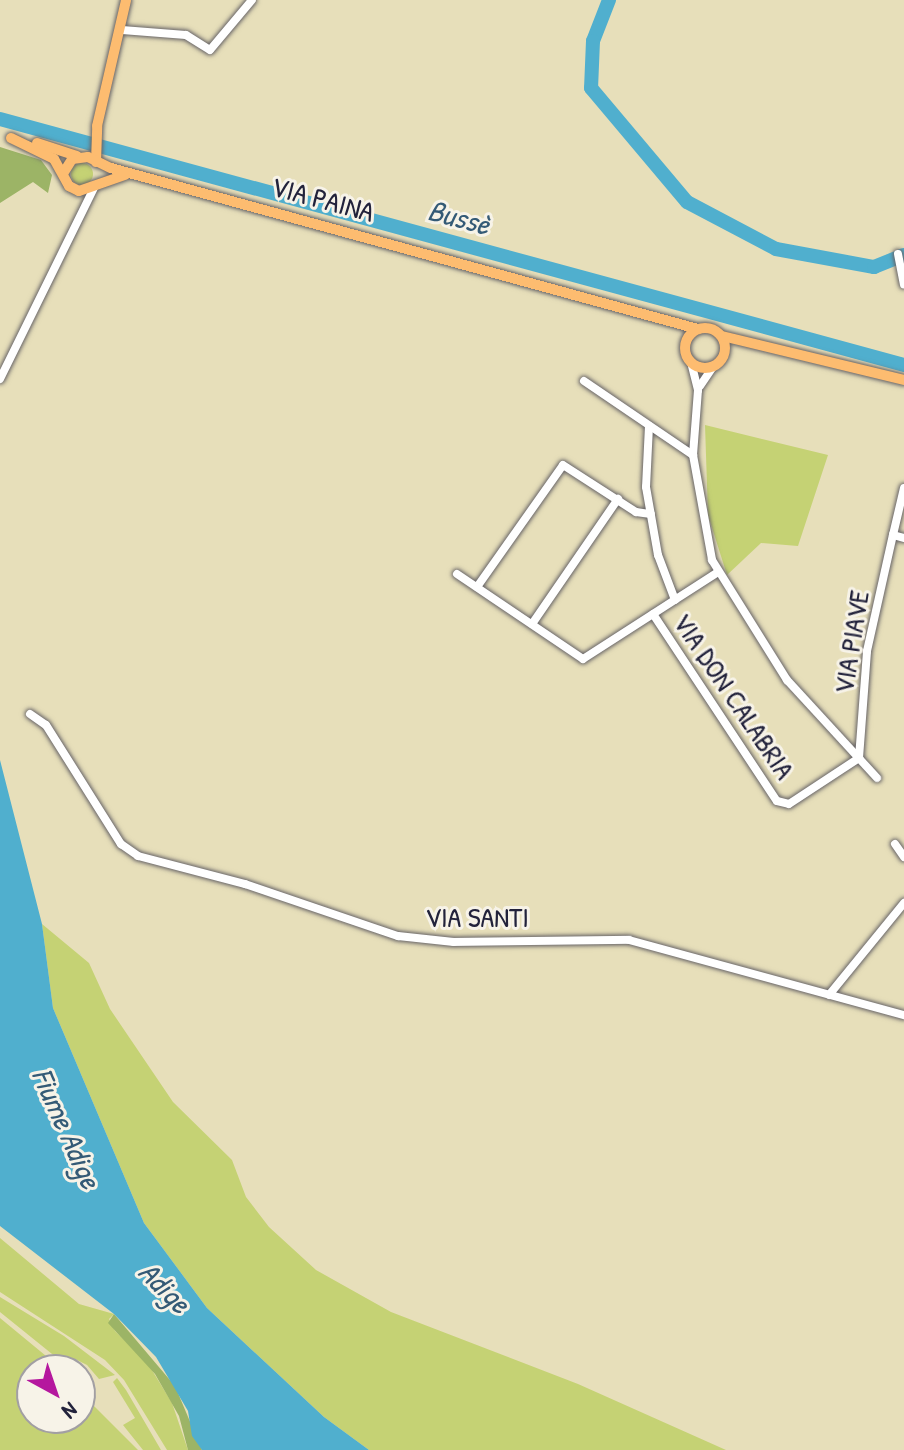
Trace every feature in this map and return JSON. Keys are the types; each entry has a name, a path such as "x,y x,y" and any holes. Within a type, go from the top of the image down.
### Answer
{"main road":[{"path":"96,185 97,126 122,30 126,0"},
{"path":"64,172 80,155 97,126"},
{"path":"6,137 80,155 157,179"},
{"path":"6,137 50,155 73,189 96,185 120,174 157,179"},
{"name":"VIA PAINA","path":"157,179 698,329"},
{"name":"VIA PAINA","path":"661,319 686,344"},
{"path":"756,344 724,356 713,367 691,362 686,344 698,329 711,329 722,336 756,344 904,380"},
{"path":"722,336 724,356"}],"street":[{"path":"122,30 186,35 210,50 252,0"},
{"path":"0,379 96,185"},
{"path":"73,189 82,210"},
{"path":"899,258 904,284"},
{"name":"VIA DON CALABRIA","path":"691,362 698,390 693,455 699,505 718,572 787,680 877,778"},
{"name":"VIA DON CALABRIA","path":"698,390 713,367"},
{"path":"584,381 693,455"},
{"path":"649,426 645,449 651,514 675,600"},
{"path":"477,587 558,468 572,468 636,512 651,514"},
{"name":"VIA PIAVE","path":"859,758 867,651 904,488"},
{"path":"532,624 618,499"},
{"path":"893,535 904,538"},
{"path":"457,574 583,659 718,572"},
{"name":"VIA DON CALABRIA","path":"653,614 777,801 789,804 859,758"},
{"name":"VIA SANTI","path":"30,714 46,725 121,844 138,856 245,884 407,938 629,940 904,1015"},
{"path":"895,844 904,857"},
{"path":"829,995 904,903"}],"green space":[{"path":"0,147 41,160 52,175 48,193 33,182 0,203"},
{"path":"78,163 86,163 93,174 86,185 78,185 71,178 71,170"},
{"path":"705,425 828,455 798,546 761,543 727,575 708,515"},
{"path":"42,924 89,963 110,1009 173,1102 232,1160 246,1197 269,1227 316,1270 391,1312 578,1384 726,1450 369,1450 324,1417 207,1308 144,1223 53,1008"},
{"path":"0,1238 79,1304 114,1314 109,1319 115,1331 147,1362 172,1403 188,1450 167,1450 124,1380 105,1360 0,1292"},
{"path":"0,1297 88,1354 52,1354 0,1312"},
{"path":"114,1314 175,1386 202,1450 188,1450 179,1416 155,1374 108,1323"},
{"path":"0,1318 44,1354 16,1354 16,1434 96,1434 96,1408 138,1450 0,1450"},
{"path":"96,1360 115,1375 99,1379 96,1376"},
{"path":"117,1378 161,1450 143,1450 123,1425 135,1418 113,1382"}],"water":[{"path":"0,760 42,924 53,1008 144,1223 207,1308 324,1417 369,1450 202,1450 192,1436 188,1411 156,1357 114,1314 0,1226"}],"waterway":[{"path":"609,0 593,41 591,88 687,202 776,249 874,267 904,255"},
{"name":"Bussè","path":"0,119 904,365"}],"water label":[{"name":"Fiume Adige","path":"67,1128"},
{"name":"Adige","path":"165,1287"}]}
